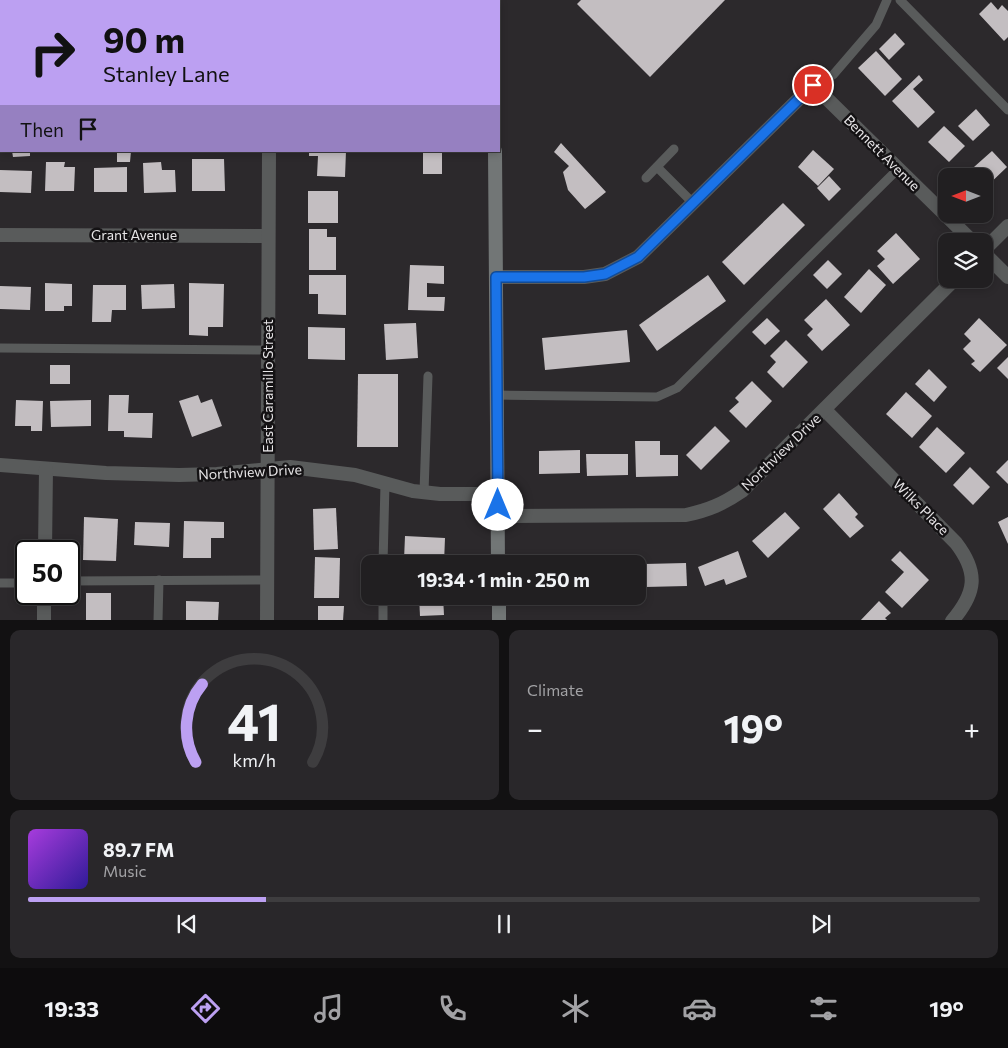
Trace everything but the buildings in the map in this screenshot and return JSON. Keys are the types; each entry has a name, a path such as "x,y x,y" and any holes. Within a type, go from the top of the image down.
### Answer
{"main road":[{"path":"495,152 498,555"},
{"path":"499,605 499,620"}],"street":[{"name":"Bennett Avenue","path":"813,85 964,233"},
{"path":"496,277 584,277 605,274 638,257 813,85"},
{"name":"East Caramillo Street","path":"267,620 269,152"},
{"path":"993,242 1008,226"},
{"name":"Grant Avenue","path":"0,235 268,236"},
{"path":"993,261 1008,278"},
{"name":"Northview Drive","path":"497,516 686,515 707,510 723,503 742,491 946,288"},
{"name":"Wilks Place","path":"825,410 956,543 967,557 971,571 972,584 970,596 963,608 952,620"},
{"name":"Northview Drive","path":"0,465 106,474 178,475 290,467 355,474 413,491 498,494"},
{"path":"45,540 46,469"},
{"path":"44,605 44,620"}],"lane":[{"path":"813,85 833,75 846,61 876,25 887,0"},
{"path":"900,0 1008,110"},
{"path":"646,178 674,149"},
{"path":"657,167 694,204"},
{"path":"497,395 658,397 668,394 677,388 898,169"},
{"path":"0,348 268,350"},
{"path":"424,492 428,376"},
{"path":"383,555 385,484"},
{"path":"158,620 160,580"},
{"path":"80,581 268,580"},
{"path":"0,584 15,583"},
{"path":"383,605 383,620"}],"route":[{"path":"498,505 496,277 584,277 605,274 622,267 638,257 653,244 813,85"}]}
